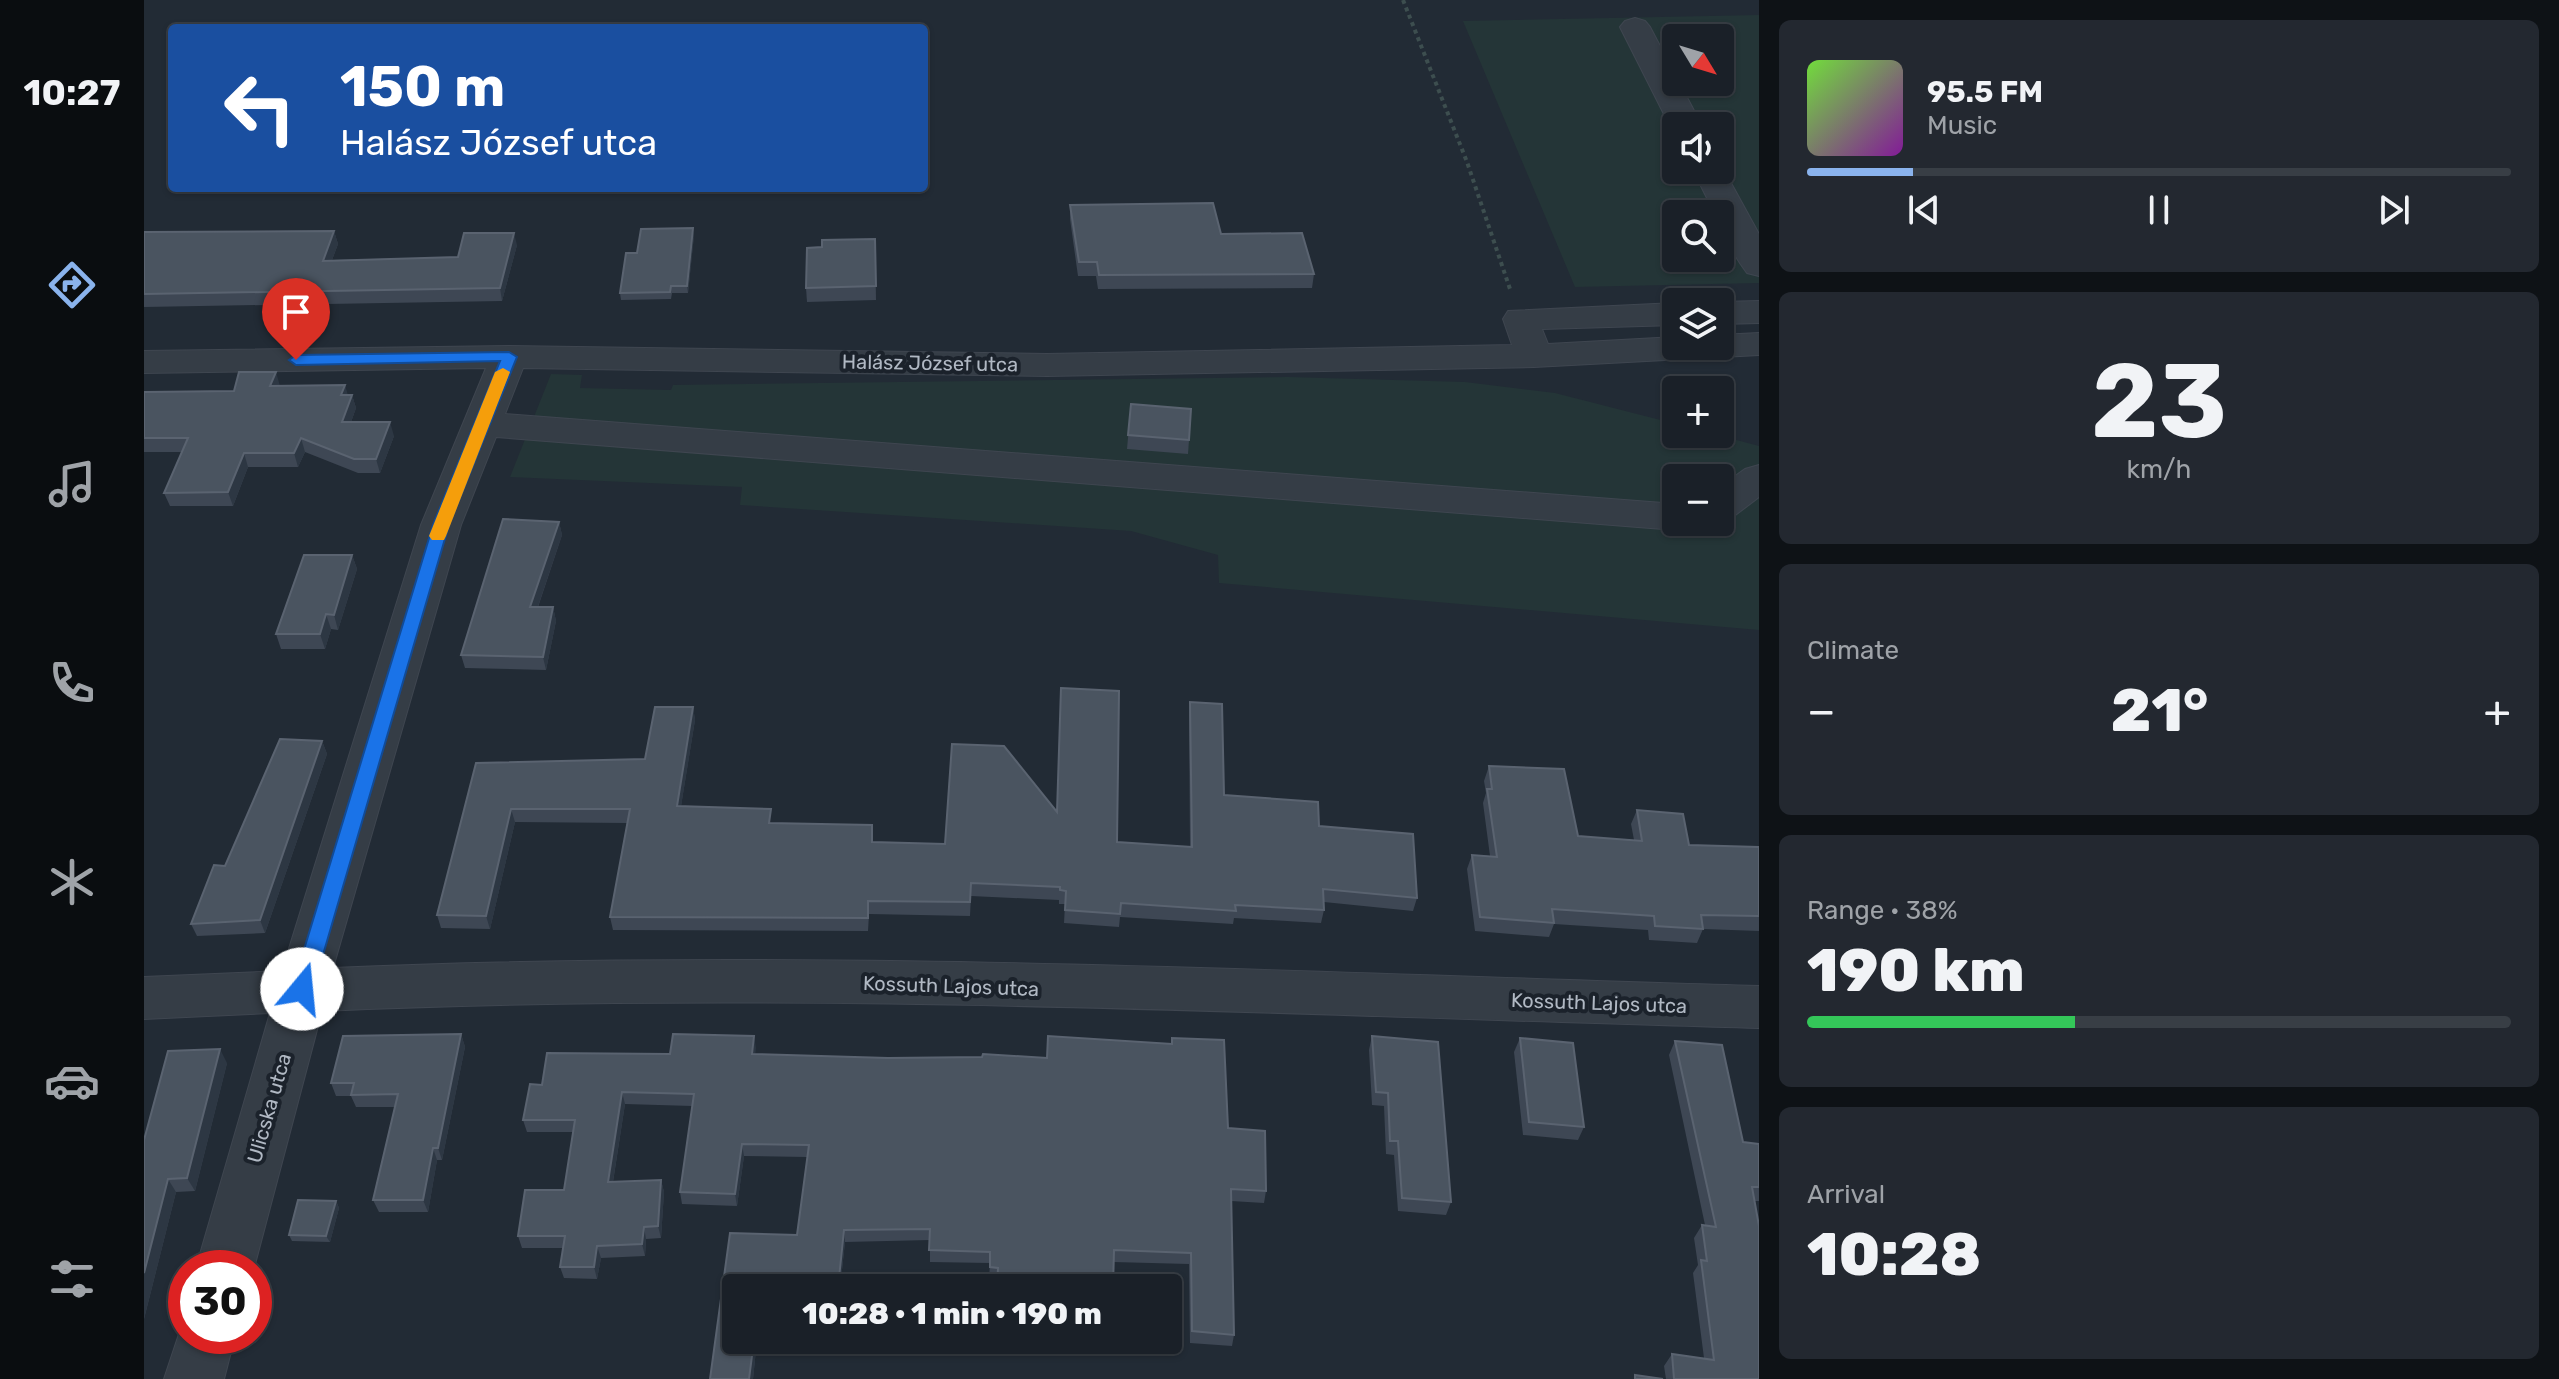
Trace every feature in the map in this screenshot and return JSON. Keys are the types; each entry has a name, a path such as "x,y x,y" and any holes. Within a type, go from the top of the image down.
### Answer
{"street":[{"path":"1635,27 1679,112"},
{"path":"1716,184 1759,266"},
{"path":"1734,313 1759,312"},
{"path":"1534,356 1521,319 1662,314"},
{"name":"Halász József utca","path":"1734,345 1759,344"},
{"name":"Halász József utca","path":"144,362 509,357 1047,365 1534,356 1662,349"},
{"name":"Ulicska utca","path":"230,1250 302,989 441,525 509,357"},
{"path":"480,424 1662,516"},
{"path":"1734,497 1759,478"},
{"name":"Kossuth Lajos utca","path":"144,998 302,989 835,983 1759,1007"},
{"path":"194,1379 201,1354"}],"path":[{"path":"1403,0 1467,162 1521,319"}],"shaded area":[{"path":"1759,15 1759,283 1575,287 1463,21"},
{"path":"551,374 582,375 580,388 671,390 673,385 1288,377 1465,382 1555,393 1662,420 1662,448 1734,448 1734,439 1759,446 1759,630 1219,583 1218,555 1131,531 740,505 742,487 510,477"}],"building":[{"path":"1213,203 1221,234 1302,233 1314,274 1099,275 1097,262 1079,262 1070,205"},
{"path":"693,228 687,286 671,286 670,292 620,293 626,253 637,253 641,229"},
{"path":"334,231 323,261 458,257 464,233 514,233 500,288 144,294 144,232"},
{"path":"875,239 876,286 806,288 807,248 822,247 822,240"},
{"path":"239,372 276,372 270,386 345,385 341,395 352,395 342,422 390,422 376,459 354,459 301,438 294,453 244,453 228,492 164,493 188,438 144,438 144,392 234,391"},
{"path":"1131,404 1191,409 1189,440 1128,435"},
{"path":"503,519 559,522 530,607 553,607 543,657 461,655"},
{"path":"304,555 352,555 334,615 326,614 320,634 276,634"},
{"path":"1061,688 1119,691 1117,842 1192,847 1190,702 1222,704 1224,795 1318,802 1319,826 1413,834 1417,898 1323,889 1324,910 1235,905 1236,911 1121,903 1120,914 1065,910 1066,891 1060,890 1060,887 971,883 970,902 868,901 868,918 610,917 630,809 511,809 486,916 437,915 476,763 645,759 655,707 693,707 677,806 771,809 769,823 872,825 872,842 945,844 952,744 1004,746 1057,812"},
{"path":"280,739 322,741 260,920 191,924 214,865 225,866"},
{"path":"1489,766 1564,769 1578,836 1642,841 1637,810 1683,814 1689,845 1759,847 1759,916 1701,915 1703,929 1655,926 1654,916 1552,909 1554,923 1480,917 1472,855 1497,857 1487,789 1492,789"},
{"path":"461,1034 438,1148 433,1148 423,1200 373,1200 398,1094 351,1095 354,1083 331,1083 343,1036"},
{"path":"673,1034 754,1036 752,1054 888,1058 982,1057 983,1054 1047,1058 1048,1036 1172,1044 1172,1038 1224,1040 1228,1128 1265,1131 1266,1191 1231,1189 1234,1335 1192,1331 1191,1253 1114,1250 1113,1274 998,1274 998,1268 990,1267 990,1252 929,1250 930,1229 844,1230 839,1274 724,1274 730,1233 797,1235 809,1145 742,1144 735,1194 680,1192 694,1094 622,1092 608,1182 661,1180 658,1226 644,1227 642,1244 597,1246 594,1267 560,1267 565,1236 518,1236 525,1190 564,1190 575,1120 523,1120 530,1084 542,1085 547,1053 670,1054"},
{"path":"1372,1036 1438,1042 1451,1202 1402,1198 1398,1141 1390,1141 1388,1093 1376,1092"},
{"path":"1520,1038 1573,1043 1584,1127 1529,1122"},
{"path":"1675,1041 1722,1045 1743,1142 1759,1144 1759,1187 1752,1187 1759,1226 1759,1379 1674,1379 1672,1354 1714,1360 1701,1260 1707,1261 1702,1225 1716,1227"},
{"path":"220,1049 187,1178 168,1179 144,1273 144,1140 168,1051"},
{"path":"298,1200 336,1201 326,1236 289,1235"},
{"path":"722,1291 722,1354 752,1354 749,1379 710,1379"},
{"path":"1635,1375 1663,1379 1635,1379"}],"slow traffic":[{"path":"438,536 503,372"}],"route":[{"path":"296,360 509,357 441,525 302,989"}]}
